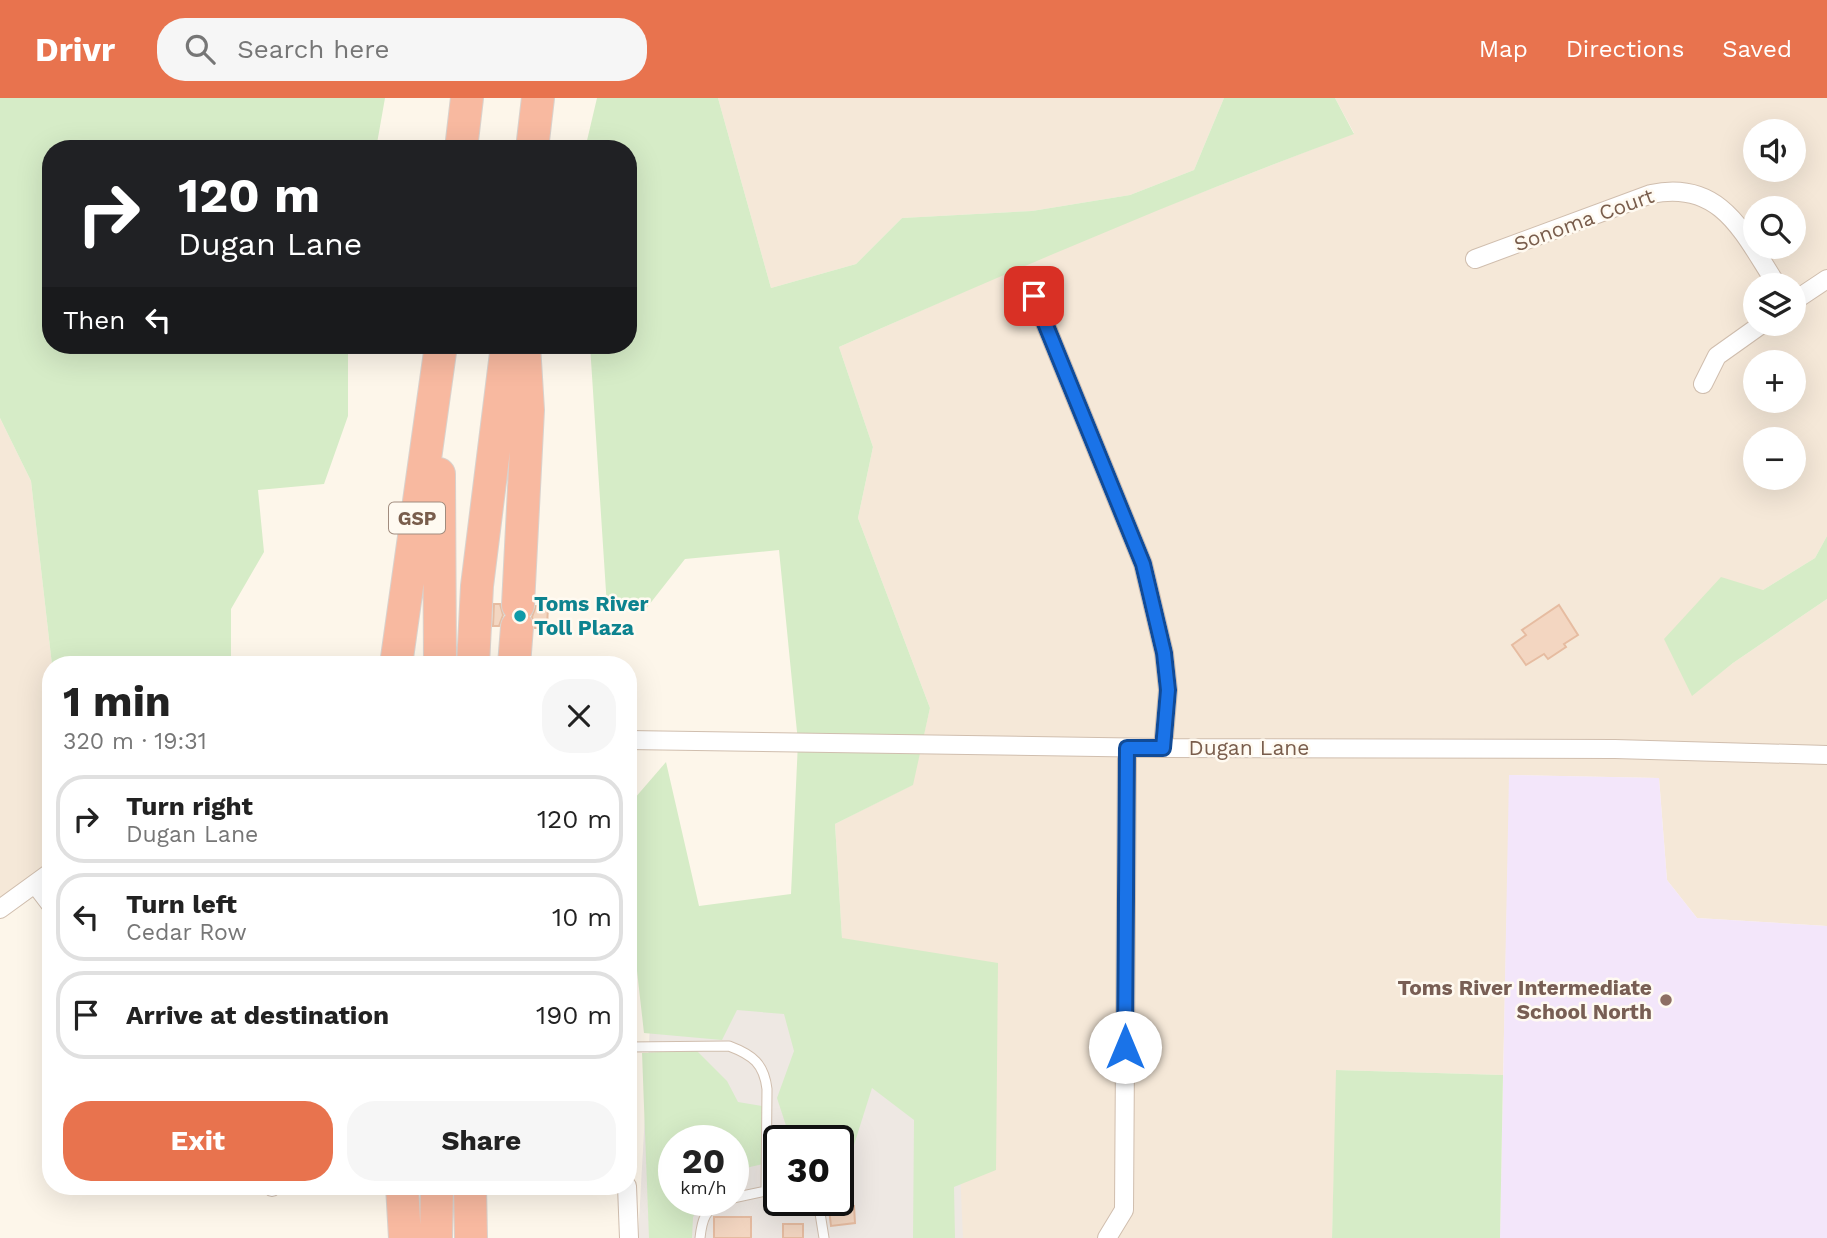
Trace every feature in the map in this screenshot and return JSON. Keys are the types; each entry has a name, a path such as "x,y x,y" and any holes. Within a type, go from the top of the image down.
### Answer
{"highway":[{"path":"462,140 467,98"},
{"path":"533,140 538,98"},
{"path":"473,656 477,586 506,354"},
{"path":"515,656 528,410 525,354"},
{"path":"439,358 440,656"},
{"name":"GSP","path":"397,656 439,358"},
{"path":"403,1195 405,1238"},
{"path":"436,1238 437,1195"},
{"path":"470,1195 471,1238"},
{"path":"492,1195 492,1238"}],"street":[{"name":"Sonoma Court","path":"1475,260 1651,194 1669,190 1688,192 1723,208 1769,273"},
{"path":"1806,293 1827,279"},
{"path":"1034,296 1143,564 1164,653 1168,690 1163,748"},
{"path":"1703,384 1717,356 1745,336"},
{"name":"Dugan Lane","path":"637,740 1127,748 1615,748 1827,755"},
{"path":"1107,1238 1124,1210 1127,748"},
{"path":"0,909 42,879"},
{"path":"35,884 42,893"},
{"path":"627,1195 629,1238"}],"lane":[{"path":"637,1046 729,1046 742,1051 759,1063 765,1073 767,1125"},
{"path":"701,1238 702,1221 705,1216"},
{"path":"820,1216 824,1238"}],"shaded area":[{"path":"718,98 1224,98 1194,170 1130,195 1032,211 902,218 856,264 771,288"},
{"path":"1335,98 1827,98 1827,536 1815,558 1763,590 1692,695 1733,663 1827,599 1827,926 1697,918 1667,880 1659,778 1510,775 1503,1075 1337,1070 1332,1238 955,1238 842,939 835,824 912,785 930,708 858,518 873,447 839,347 1085,238 1354,133"},
{"path":"0,418 31,481 51,656 42,656 42,870 0,900"},
{"name":"Toms River Intermediate School North","path":"1509,775 1659,778 1667,880 1697,918 1827,926 1827,1238 1500,1238"},
{"path":"653,973 952,987 963,1238 638,1238"}],"green space":[{"path":"0,98 385,98 378,140 42,140 42,354 348,354 348,416 324,484 258,490 264,552 231,609 231,656 51,656 31,481 0,418"},
{"path":"597,98 718,98 771,288 856,264 902,218 1032,211 1130,195 1194,170 1224,98 1335,98 1354,134 1095,236 839,347 873,447 858,518 930,708 913,785 835,824 842,938 998,963 996,1170 954,1187 955,1238 913,1238 914,1120 872,1088 854,1145 854,1125 786,1125 777,1098 794,1051 784,1014 737,1010 722,1040 644,1033 637,971 637,796 666,762 699,906 791,894 798,742 779,550 685,559 645,610 607,607 591,354 637,354 637,140 587,140"},
{"path":"1827,536 1827,599 1733,663 1692,696 1664,639 1721,577 1763,590 1815,558"},
{"path":"696,1050 727,1081 738,1102 762,1106 763,1164 749,1167 749,1125 658,1125 658,1216 694,1216 692,1238 649,1238 642,1053"},
{"path":"1336,1070 1503,1075 1500,1238 1332,1238"}],"building":[{"path":"494,604 500,604 503,615 499,626 493,626"},
{"path":"1559,605 1578,635 1548,659 1544,654 1526,665 1512,645 1526,635 1522,630"},
{"path":"536,606 548,606 547,628 535,628 532,617"},
{"path":"854,1206 855,1223 831,1226 830,1216 854,1216"},
{"path":"714,1217 751,1217 751,1238 714,1238"},
{"path":"783,1224 803,1224 803,1238 783,1238"}],"place":[{"name":"Toms River Toll Plaza","path":"520,616"},
{"name":"Toms River Intermediate School North","path":"1666,1000"}],"route":[{"path":"1034,296 1143,564 1164,653 1168,690 1163,748 1127,748 1125,1047"}]}
